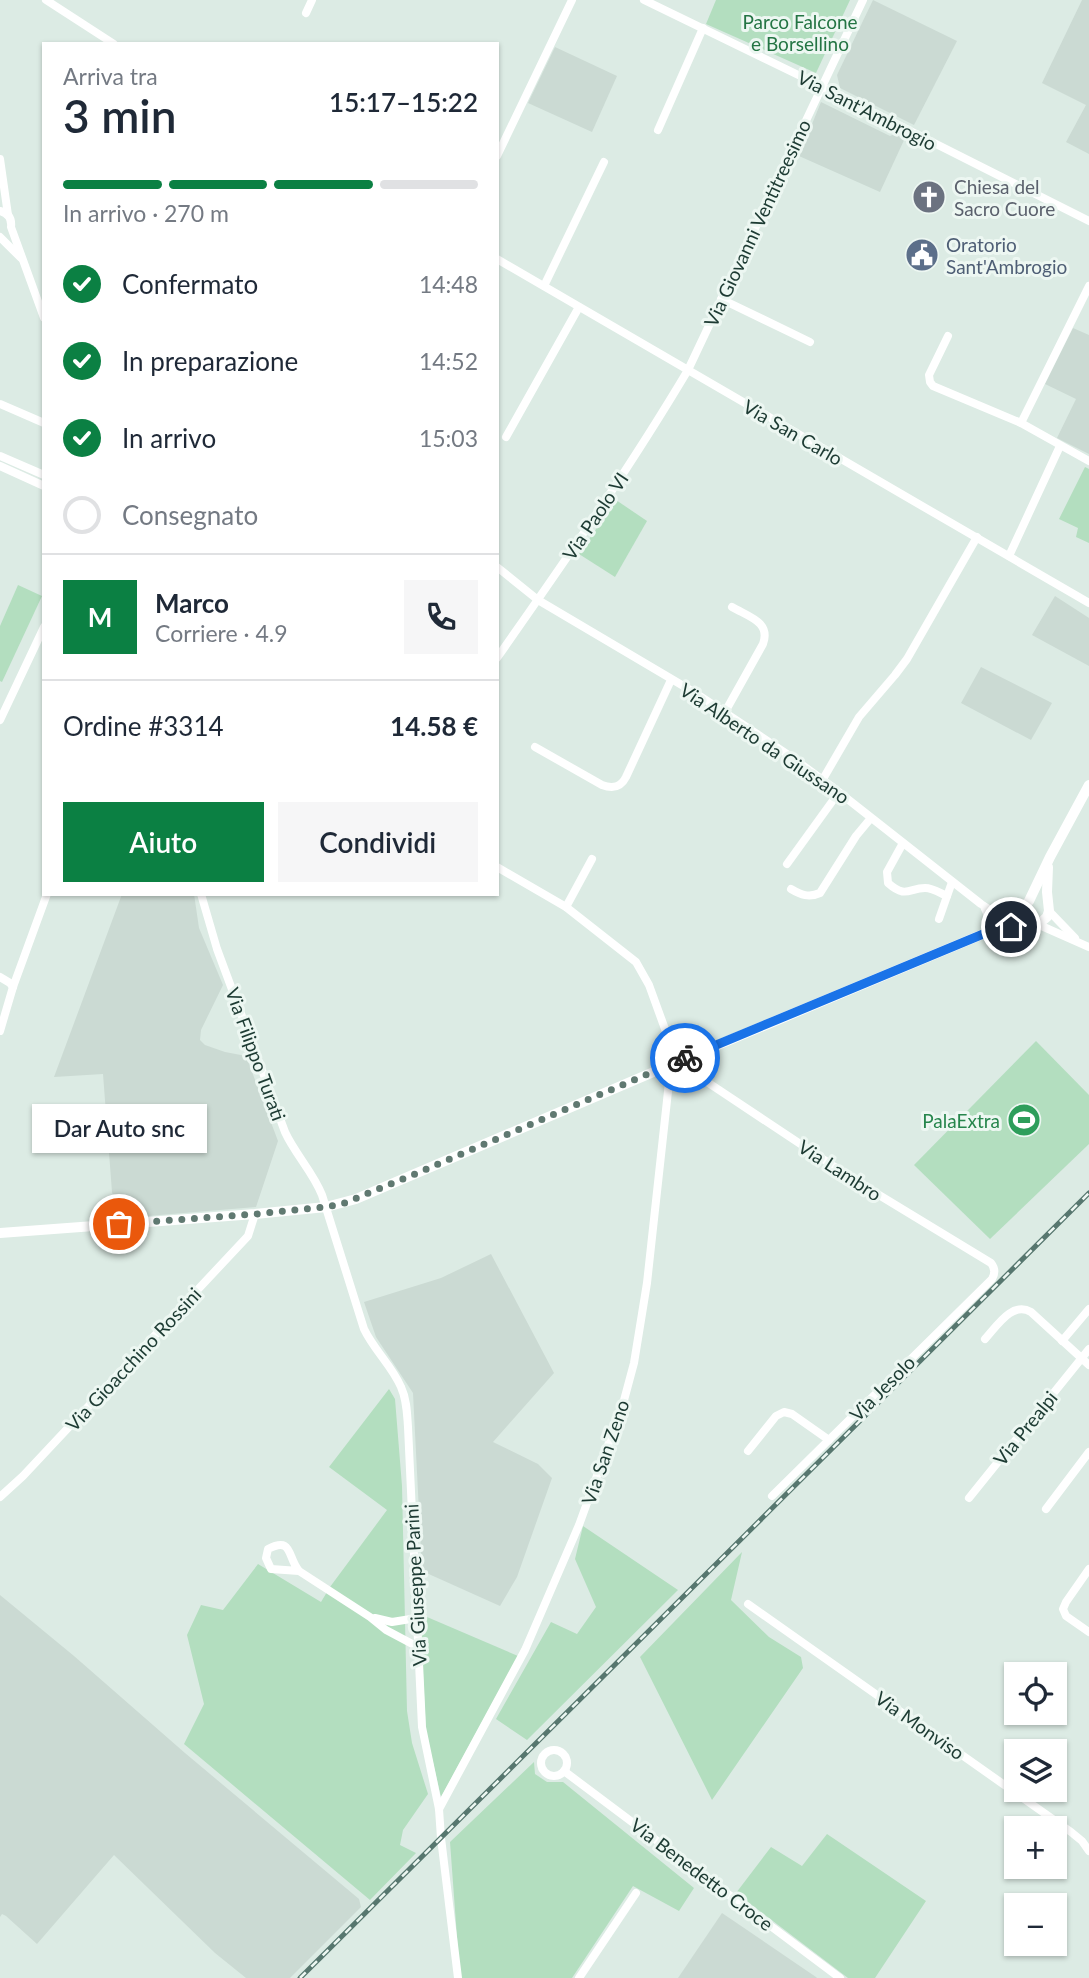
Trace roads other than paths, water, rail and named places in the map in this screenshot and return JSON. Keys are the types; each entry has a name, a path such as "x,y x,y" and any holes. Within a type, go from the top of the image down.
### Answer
{"street":[{"path":"46,0 111,42"},
{"path":"306,13 312,0"},
{"path":"499,152 572,0"},
{"name":"Via Sant'Ambrogio","path":"644,0 1089,221"},
{"name":"Via Giovanni Ventitreesimo","path":"688,370 863,0"},
{"path":"658,130 703,29"},
{"path":"0,159 4,213 12,222 11,227 42,312"},
{"path":"544,286 604,162"},
{"path":"0,198 4,187"},
{"path":"11,227 0,237 23,260"},
{"name":"Via San Carlo","path":"499,260 1089,603"},
{"path":"1021,423 1089,286"},
{"path":"721,299 810,342"},
{"path":"506,437 579,307"},
{"path":"948,336 929,375 933,386 1021,423 1089,461"},
{"name":"Via Paolo VI","path":"499,655 648,436 688,370"},
{"path":"0,404 42,422"},
{"path":"1009,556 1060,446"},
{"path":"0,456 42,474"},
{"path":"0,466 42,485"},
{"path":"823,779 859,717 907,659 977,537"},
{"name":"Via Alberto da Giussano","path":"499,569 538,600 725,712 823,779 981,904 994,913 1012,919"},
{"path":"725,712 763,644 766,633 758,622 732,607"},
{"path":"0,720 42,631"},
{"path":"535,747 605,786 620,785 671,680"},
{"path":"1089,785 1027,904 1025,917 1089,947"},
{"path":"787,864 839,792"},
{"path":"791,890 805,896 820,893 856,836 871,818"},
{"path":"904,844 887,872 888,883 904,892 927,888 947,896"},
{"path":"991,928 1045,920 1049,910 1046,884 1050,857"},
{"path":"566,907 592,859"},
{"path":"499,868 566,907 623,951 640,968 649,985 674,1063"},
{"path":"939,919 952,882"},
{"path":"0,1031 46,896"},
{"name":"Via Filippo Turati","path":"202,896 213,937 285,1132 317,1183 326,1207"},
{"path":"0,1233 256,1214 326,1207 356,1199 1012,919 1027,904 1037,899 1042,900 1079,943"},
{"name":"Via Alberto da Giussano","path":"981,904 987,912 991,928"},
{"path":"0,977 13,987"},
{"name":"Via Lambro","path":"674,1063 856,1181 991,1264 994,1270 992,1279"},
{"name":"Via San Zeno","path":"439,1809 525,1650 579,1525 621,1410 635,1354 647,1283 674,1063"},
{"name":"Via Giuseppe Parini","path":"326,1207 364,1329 397,1379 405,1398 423,1734 439,1809 458,1978"},
{"name":"Via Gioacchino Rossini","path":"0,1497 23,1476 248,1236 256,1214"},
{"name":"Via Jesolo","path":"772,1496 992,1279"},
{"path":"985,1339 1013,1310 1021,1308 1031,1312 1089,1365"},
{"path":"1062,1341 1089,1309"},
{"name":"Via Prealpi","path":"969,1498 1089,1349"},
{"path":"748,1451 778,1414 783,1412 792,1414 830,1440"},
{"path":"1046,1509 1089,1452"},
{"path":"1089,1569 1066,1602 1063,1611 1089,1632"},
{"path":"299,1571 418,1647"},
{"name":"Via Monviso","path":"748,1604 1071,1832 1089,1851"},
{"path":"370,1616 392,1622 417,1618"},
{"name":"Via Benedetto Croce","path":"564,1770 839,1978"},
{"path":"579,1978 636,1893"}],"railway":[{"path":"300,1978 1089,1193"}],"place":[{"name":"Chiesa del Sacro Cuore","path":"929,197"},
{"name":"Oratorio Sant'Ambrogio","path":"922,255"},
{"name":"PalaExtra","path":"1024,1120"},
{"name":"Dar Auto snc","path":"119,1224"}],"park label":[{"name":"Parco Falcone e Borsellino","path":"800,32"}]}
